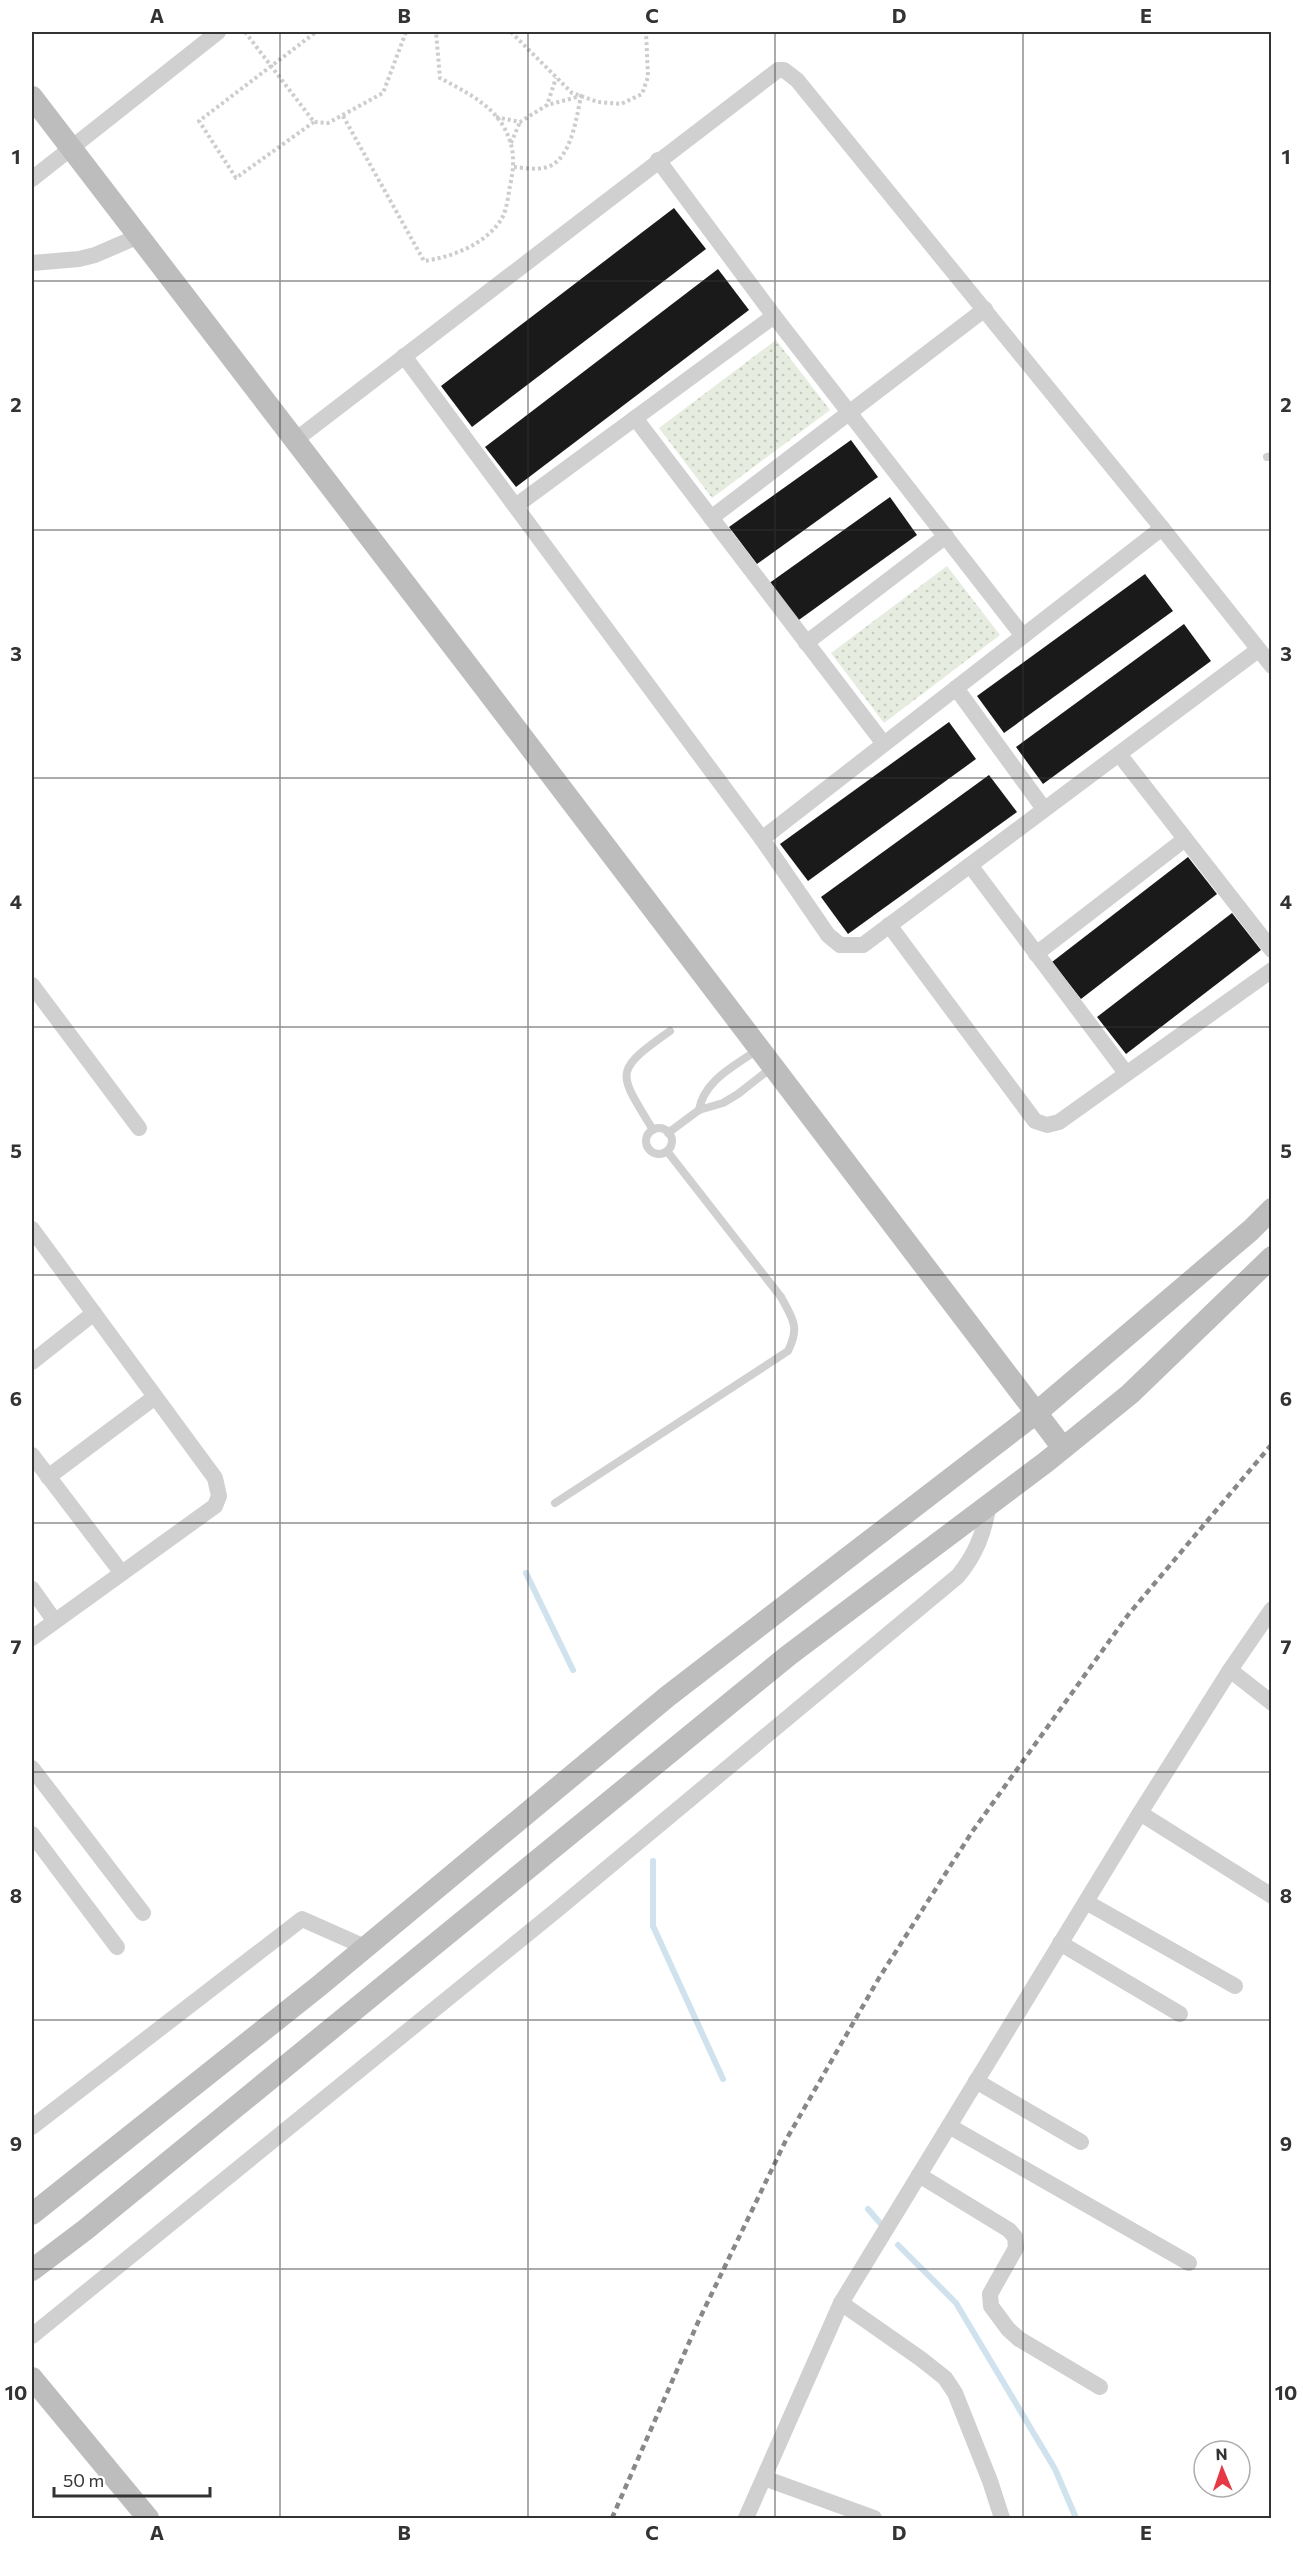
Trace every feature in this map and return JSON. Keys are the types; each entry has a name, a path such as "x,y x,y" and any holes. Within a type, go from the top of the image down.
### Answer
{"main road":[{"path":"32,97 767,1057 1063,1448"},
{"path":"32,2214 365,1947 668,1696 1036,1413 1251,1230 1272,1209"},
{"path":"32,2270 85,2230 789,1655 1063,1448 1130,1394 1272,1257"},
{"path":"32,2378 148,2518"}],"street":[{"path":"32,179 218,32"},
{"path":"294,441 658,160 778,70 784,70 797,80 985,309 1272,666"},
{"path":"658,160 849,414 1023,636"},
{"path":"32,263 79,259 95,255 139,236"},
{"path":"711,518 985,309"},
{"path":"517,505 774,316"},
{"path":"404,356 517,505 762,839 828,935 840,945 863,945 1258,650"},
{"path":"634,418 884,744"},
{"path":"762,839 1162,528"},
{"path":"806,643 945,536"},
{"path":"956,688 1044,809"},
{"path":"1119,754 1272,950"},
{"path":"1036,954 1185,839"},
{"path":"969,865 1126,1072"},
{"path":"889,925 1035,1121 1047,1125 1059,1122 1272,970"},
{"path":"32,985 139,1128"},
{"path":"32,1228 215,1478 219,1496 215,1506 32,1638"},
{"path":"32,1362 94,1313"},
{"path":"48,1477 155,1397"},
{"path":"32,1455 121,1572"},
{"path":"32,2336 567,1901 958,1576 977,1549 984,1533 989,1504"},
{"path":"32,1589 54,1620"},
{"path":"746,2518 841,2303 1140,1813 1230,1670 1272,1609"},
{"path":"1230,1670 1272,1703"},
{"path":"32,1768 143,1913"},
{"path":"1140,1813 1272,1896"},
{"path":"32,1834 117,1947"},
{"path":"1086,1902 1235,1986"},
{"path":"32,2127 302,1919 365,1947"},
{"path":"1060,1943 1180,2014"},
{"path":"976,2080 1081,2142"},
{"path":"949,2126 1189,2263"},
{"path":"919,2175 1009,2230 1015,2236 1016,2248 990,2294 992,2306 1008,2329 1100,2387"},
{"path":"841,2303 921,2358 945,2378 955,2393 1002,2518"},
{"path":"764,2478 874,2518"}],"lane":[{"path":"653,1130 627,1087 628,1065 639,1053 670,1030"},
{"path":"668,1133 699,1110 738,1094 767,1057"},
{"path":"699,1110 701,1097 711,1083 767,1057"},
{"path":"661,1129 668,1133 671,1144 667,1151 660,1154 649,1149 646,1141 653,1130 661,1129"},
{"path":"555,1503 788,1351 795,1338 795,1324 782,1297 667,1151"}],"path":[{"path":"245,32 314,122"},
{"path":"316,32 199,121 236,178 314,122 328,123 383,93 406,32"},
{"path":"343,116 423,261 441,259 465,250 488,235 503,217 514,167 513,148 501,123 477,99 440,78 436,32"},
{"path":"511,32 572,93 598,102 621,104 642,94 648,76 646,32"},
{"path":"547,105 556,78"},
{"path":"514,167 534,169 552,165 562,154 573,134 581,96"},
{"path":"511,143 520,122 547,105 581,96"},
{"path":"495,117 520,122"}],"shaded area":[{"path":"776,340 830,410 712,498 659,428"},
{"path":"947,566 1000,635 884,723 831,653"}],"building":[{"path":"674,208 706,249 472,427 441,386"},
{"path":"718,269 749,310 516,487 485,447"},
{"path":"851,440 878,477 757,564 729,527"},
{"path":"890,497 917,535 796,622 768,584"},
{"path":"1145,574 1173,611 1004,733 977,696"},
{"path":"1184,624 1211,661 1043,784 1016,747"},
{"path":"949,722 976,759 808,881 780,844"},
{"path":"989,775 1017,812 848,934 821,897"},
{"path":"1188,857 1217,894 1081,999 1052,962"},
{"path":"1232,913 1261,950 1126,1054 1097,1017"}],"waterway":[{"path":"526,1573 573,1670"},
{"path":"653,1861 653,1926 723,2079"},
{"path":"868,2209 880,2223"},
{"path":"898,2245 956,2303 1055,2469 1076,2518"}],"railway":[{"path":"612,2518 699,2320 786,2140 879,1978 972,1832 1128,1615 1272,1444"}]}
